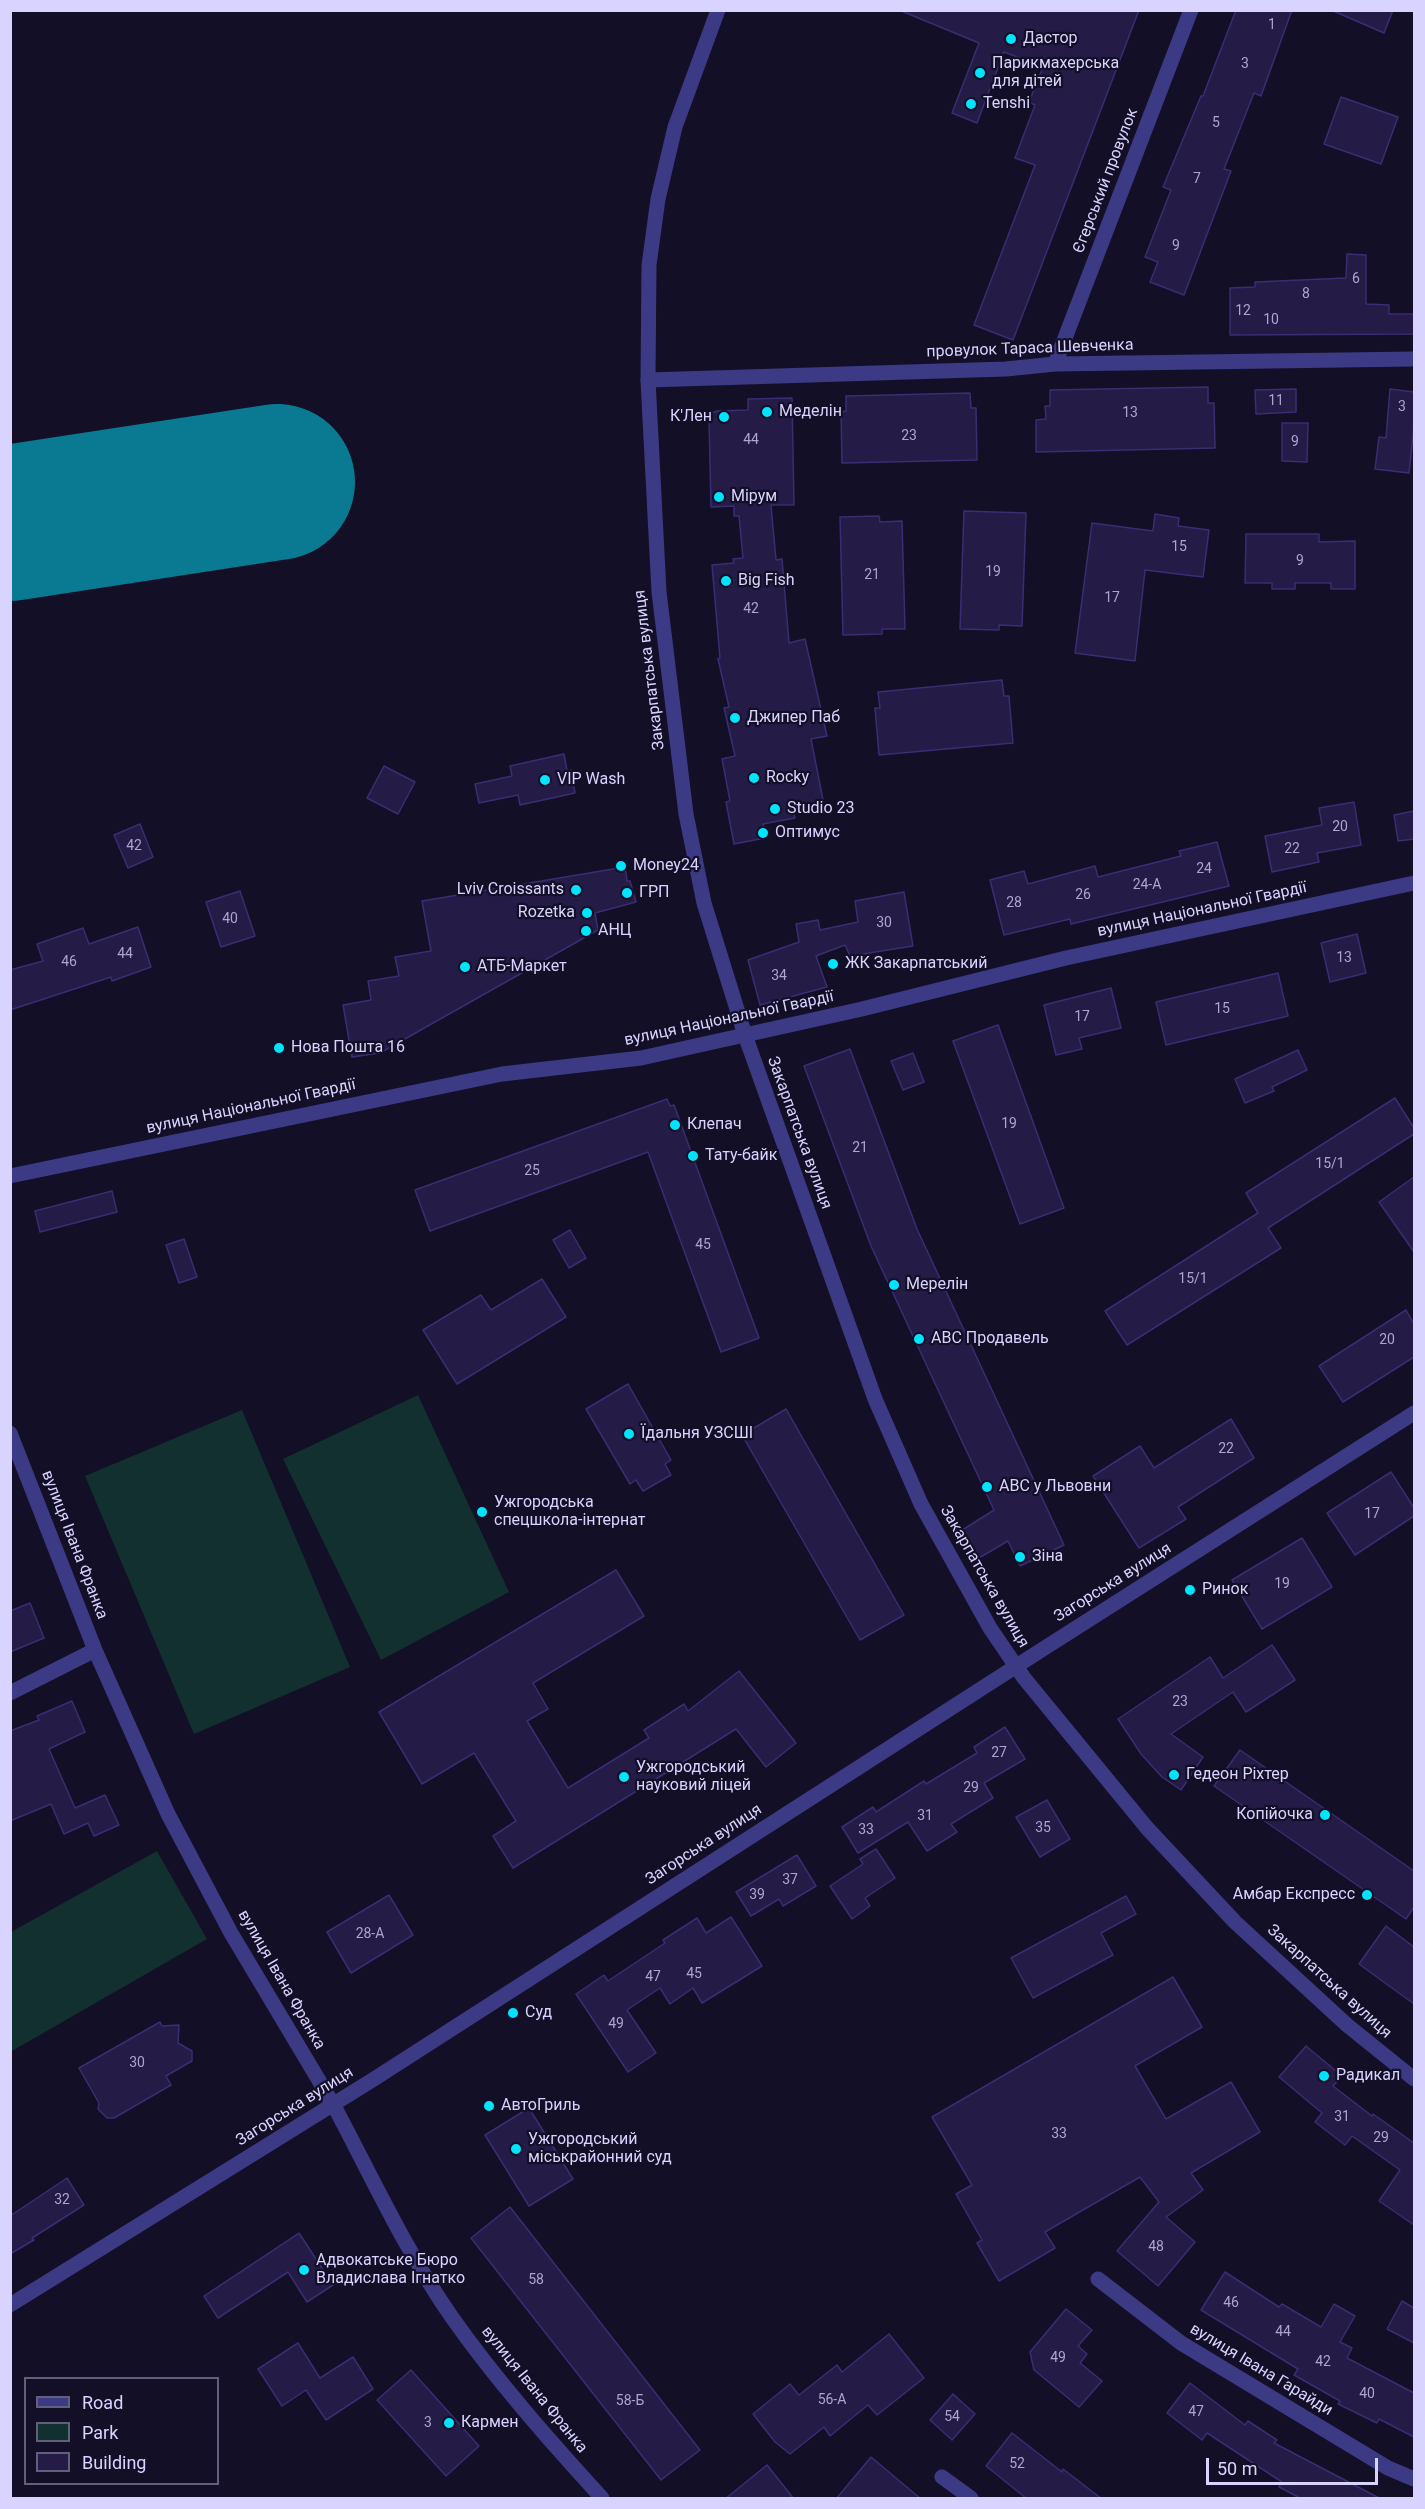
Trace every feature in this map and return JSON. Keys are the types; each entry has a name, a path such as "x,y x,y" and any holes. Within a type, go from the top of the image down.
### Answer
{"street":[{"name":"Закарпатська вулиця","path":"718,10 675,127 658,199 650,265 648,380 659,592 686,814 704,903 745,1035 881,1414 930,1521 990,1628 1016,1666 1147,1828 1235,1922 1347,2025 1414,2079"},
{"name":"Єгерський провулок","path":"1055,364 1191,10"},
{"name":"провулок Тараса Шевченка","path":"648,380 1005,369 1055,364 1414,359"},
{"name":"вулиця Національної Гвардії","path":"10,1176 502,1074 641,1058 862,1009 1066,958 1414,883"},
{"name":"Загорська вулиця","path":"10,2305 333,2104 1414,1413"},
{"name":"вулиця Івана Франка","path":"10,1433 95,1650 168,1814 231,1933 333,2104 410,2249 450,2314 497,2377 602,2499"},
{"path":"10,1693 95,1650"},
{"name":"вулиця Івана Гарайди","path":"1098,2279 1181,2343 1388,2468 1414,2479"},
{"path":"942,2478 971,2499"}],"green space":[{"path":"418,1395 509,1592 381,1660 283,1459"},
{"path":"242,1410 350,1667 194,1734 85,1476"},
{"path":"157,1851 207,1939 12,2051 11,1932"}],"building":[{"path":"899,10 1139,10 1013,340 974,325 1035,165 1015,158 1035,105 1029,102 1043,67 1004,52 977,123 952,113 979,43"},
{"path":"1236,10 1292,10 1261,96 1254,93 1224,169 1231,171 1184,295 1150,282 1158,262 1145,257 1171,190 1163,187 1201,96 1203,96"},
{"path":"1331,10 1393,10 1384,33"},
{"path":"1341,97 1398,117 1381,164 1324,144"},
{"path":"1347,254 1366,255 1366,304 1389,305 1389,314 1414,314 1414,334 1230,335 1230,288 1255,287 1255,282 1346,278"},
{"path":"1208,387 1208,403 1214,403 1215,448 1036,452 1036,420 1046,419 1045,406 1050,406 1050,390"},
{"path":"1296,389 1296,412 1256,414 1255,390"},
{"path":"1390,389 1414,392 1414,426 1409,473 1375,469 1379,437 1386,438"},
{"path":"970,393 971,408 976,408 977,460 842,463 841,412 846,411 846,396"},
{"path":"792,398 794,505 771,505 776,560 782,559 789,643 805,639 827,736 811,739 824,805 793,811 795,818 763,824 765,838 734,844 726,802 730,801 722,759 735,756 724,708 729,707 718,659 720,658 712,565 734,563 733,559 743,558 739,516 734,516 734,506 711,507 709,419 711,413 717,411 748,410 748,399"},
{"path":"1282,423 1308,423 1307,462 1282,461"},
{"path":"964,511 1026,513 1022,626 999,625 999,630 960,629"},
{"path":"1155,514 1179,518 1178,526 1209,530 1203,577 1145,570 1135,661 1075,653 1092,523 1153,531"},
{"path":"879,516 880,522 902,521 905,629 882,629 882,634 843,635 840,517"},
{"path":"1246,534 1319,534 1319,542 1355,541 1355,589 1331,589 1331,583 1295,583 1295,589 1272,589 1272,583 1245,583"},
{"path":"1002,680 1004,696 1009,696 1013,743 879,755 875,708 880,708 878,692"},
{"name":"VIP Wash","path":"564,754 567,771 571,770 575,793 520,805 518,795 479,803 475,784 512,776 510,766"},
{"path":"384,766 415,782 398,814 367,798"},
{"path":"1354,802 1361,845 1317,853 1319,862 1272,872 1265,836 1322,825 1319,808"},
{"path":"1414,811 1414,839 1398,841 1394,815"},
{"path":"140,824 153,857 128,868 114,835"},
{"path":"1217,842 1229,886 1071,924 1070,919 1004,935 990,880 1024,871 1028,884 1095,866 1098,877 1181,856 1179,851"},
{"name":"АТБ-Маркет","path":"625,867 627,881 630,881 636,902 595,913 598,930 380,1053 352,1057 343,1005 371,1000 368,981 399,976 395,957 431,951 422,901"},
{"path":"240,891 255,936 221,947 206,902"},
{"path":"904,892 913,946 850,956 845,945 816,956 827,987 760,1005 748,960 799,942 796,924 818,920 820,930 858,922 855,901"},
{"path":"138,927 151,967 112,981 111,977 10,1010 10,970 43,961 37,944 83,928 89,944"},
{"path":"1357,934 1366,973 1330,982 1321,943"},
{"path":"1278,973 1288,1016 1166,1045 1156,1002"},
{"path":"1111,988 1121,1028 1079,1038 1082,1049 1056,1055 1044,1005"},
{"path":"998,1025 1064,1208 1020,1224 953,1041"},
{"path":"850,1049 917,1229 1064,1545 1020,1566 1008,1541 972,1562 956,1534 994,1510 871,1246 804,1066"},
{"path":"1298,1050 1307,1070 1272,1087 1274,1091 1245,1103 1235,1079"},
{"path":"913,1053 924,1082 903,1090 891,1061"},
{"path":"1395,1098 1414,1128 1414,1134 1268,1228 1281,1248 1127,1345 1105,1311 1258,1213 1246,1193"},
{"path":"667,1099 670,1106 674,1105 759,1338 721,1352 648,1152 430,1231 415,1190"},
{"path":"1414,1177 1414,1252 1379,1202"},
{"path":"112,1191 117,1212 40,1232 35,1211"},
{"path":"570,1230 586,1258 569,1268 553,1240"},
{"path":"184,1239 197,1277 179,1283 166,1245"},
{"path":"542,1279 566,1317 457,1384 423,1330 481,1295 491,1310"},
{"path":"1406,1310 1414,1324 1414,1357 1343,1402 1319,1366"},
{"name":"Їдальня УЗСШІ","path":"628,1384 671,1460 665,1464 671,1475 643,1491 636,1480 630,1484 586,1409"},
{"path":"786,1409 904,1615 860,1640 742,1435"},
{"path":"1231,1419 1254,1458 1178,1507 1186,1519 1139,1548 1093,1476 1140,1446 1154,1468"},
{"path":"1391,1472 1414,1508 1414,1516 1355,1555 1327,1513"},
{"path":"1302,1538 1332,1587 1262,1629 1232,1580"},
{"path":"616,1570 644,1616 533,1683 548,1709 527,1721 568,1788 649,1738 644,1730 684,1704 688,1711 739,1671 796,1743 766,1767 736,1729 513,1868 493,1836 516,1821 474,1753 422,1784 379,1712"},
{"path":"30,1603 44,1638 10,1652 10,1611"},
{"path":"1272,1645 1295,1680 1246,1712 1233,1692 1171,1734 1203,1757 1181,1790 1162,1777 1141,1754 1118,1719 1210,1657 1223,1678"},
{"path":"72,1701 85,1732 49,1749 75,1808 105,1795 119,1825 94,1836 88,1823 64,1834 51,1804 10,1821 10,1731 39,1720 37,1716"},
{"path":"1005,1727 1025,1759 984,1783 993,1798 951,1824 957,1832 927,1851 908,1822 858,1853 842,1827 873,1807 876,1812 924,1781 926,1784 977,1753 974,1747"},
{"path":"1240,1750 1414,1871 1414,1907 1406,1919 1214,1786"},
{"path":"1047,1800 1070,1839 1040,1857 1016,1817"},
{"path":"876,1849 895,1878 865,1898 870,1906 852,1919 830,1886 863,1864 860,1859"},
{"path":"797,1855 816,1886 783,1906 779,1899 751,1916 736,1892"},
{"path":"389,1895 413,1935 351,1973 327,1932"},
{"path":"1126,1896 1136,1914 1101,1933 1113,1955 1033,1998 1011,1958"},
{"path":"731,1917 762,1966 702,2003 693,1988 670,2004 660,1988 627,2010 656,2053 628,2072 576,1994 604,1975 608,1981 665,1943 663,1940 697,1918 706,1933"},
{"path":"1386,1926 1414,1947 1414,2004 1359,1964"},
{"path":"1173,1977 1202,2027 1135,2066 1166,2119 1231,2082 1260,2132 1191,2173 1203,2190 1166,2217 1195,2242 1158,2286 1117,2251 1159,2202 1140,2177 1045,2232 1055,2248 999,2281 977,2243 982,2240 956,2194 972,2185 932,2117"},
{"path":"160,2022 162,2026 179,2025 178,2043 192,2051 192,2061 166,2076 171,2085 114,2118 107,2118 98,2109 99,2103 79,2068"},
{"path":"1306,2046 1342,2076 1333,2086 1372,2116 1373,2114 1414,2143 1414,2225 1379,2201 1400,2170 1352,2136 1345,2145 1315,2122 1322,2113 1279,2077"},
{"path":"529,2108 573,2179 529,2206 485,2135"},
{"path":"67,2178 84,2205 10,2254 10,2216"},
{"path":"510,2207 700,2450 661,2480 471,2238"},
{"path":"299,2233 333,2285 307,2302 288,2272 218,2318 204,2296"},
{"path":"1225,2272 1279,2307 1282,2304 1321,2327 1334,2304 1355,2316 1340,2342 1352,2348 1347,2358 1414,2393 1414,2437 1379,2419 1377,2423 1338,2404 1340,2401 1294,2375 1298,2369 1201,2310"},
{"path":"1402,2301 1414,2308 1414,2343 1387,2329"},
{"path":"1066,2309 1092,2330 1078,2346 1087,2354 1080,2363 1102,2381 1079,2407 1034,2370 1030,2352"},
{"path":"889,2334 924,2378 877,2415 868,2405 830,2436 824,2427 790,2454 775,2442 753,2414 790,2384 799,2395 837,2365 842,2372"},
{"path":"298,2343 320,2378 353,2357 373,2389 326,2420 306,2390 282,2406 258,2369"},
{"path":"411,2370 479,2446 446,2476 377,2400"},
{"path":"1190,2383 1245,2425 1248,2421 1277,2440 1274,2443 1381,2499 1302,2499 1279,2487 1282,2482 1207,2433 1202,2440 1167,2413"},
{"path":"953,2394 975,2414 952,2440 930,2420"},
{"path":"1012,2433 1062,2472 1063,2469 1102,2499 1027,2499 986,2466"},
{"path":"871,2457 921,2499 836,2499"},
{"path":"767,2465 794,2499 725,2499"}],"runway":[{"path":"10,523 277,482"}],"place":[{"name":"Дастор","path":"1011,39"},
{"name":"Парикмахерська для дітей","path":"980,73"},
{"name":"Tenshi","path":"971,104"},
{"name":"Меделін","path":"767,412"},
{"name":"К'Лен","path":"724,417"},
{"name":"Мірум","path":"719,497"},
{"name":"Big Fish","path":"726,581"},
{"name":"Джипер Паб","path":"735,718"},
{"name":"Rocky","path":"754,778"},
{"name":"VIP Wash","path":"545,780"},
{"name":"Studio 23","path":"775,809"},
{"name":"Оптимус","path":"763,833"},
{"name":"Money24","path":"621,866"},
{"name":"Lviv Croissants","path":"576,890"},
{"name":"ГРП","path":"627,893"},
{"name":"Rozetka","path":"587,913"},
{"name":"АНЦ","path":"586,931"},
{"name":"ЖК Закарпатський","path":"833,964"},
{"name":"АТБ-Маркет","path":"465,967"},
{"name":"Нова Пошта 16","path":"279,1048"},
{"name":"Клепач","path":"675,1125"},
{"name":"Тату-байк","path":"693,1156"},
{"name":"Мерелін","path":"894,1285"},
{"name":"ABC Продавель","path":"919,1339"},
{"name":"Їдальня УЗСШІ","path":"629,1434"},
{"name":"ABC у Львовни","path":"987,1487"},
{"name":"Ужгородська спецшкола-інтернат","path":"482,1512"},
{"name":"Зіна","path":"1020,1557"},
{"name":"Ринок","path":"1190,1590"},
{"name":"Гедеон Ріхтер","path":"1174,1775"},
{"name":"Ужгородський науковий ліцей","path":"624,1777"},
{"name":"Копійочка","path":"1325,1815"},
{"name":"Амбар Експресс","path":"1367,1895"},
{"name":"Суд","path":"513,2013"},
{"name":"Радикал","path":"1324,2076"},
{"name":"АвтоГриль","path":"489,2106"},
{"name":"Ужгородський міськрайонний суд","path":"516,2149"},
{"name":"Адвокатське Бюро Владислава Ігнатко","path":"304,2270"},
{"name":"Кармен","path":"449,2423"}]}
